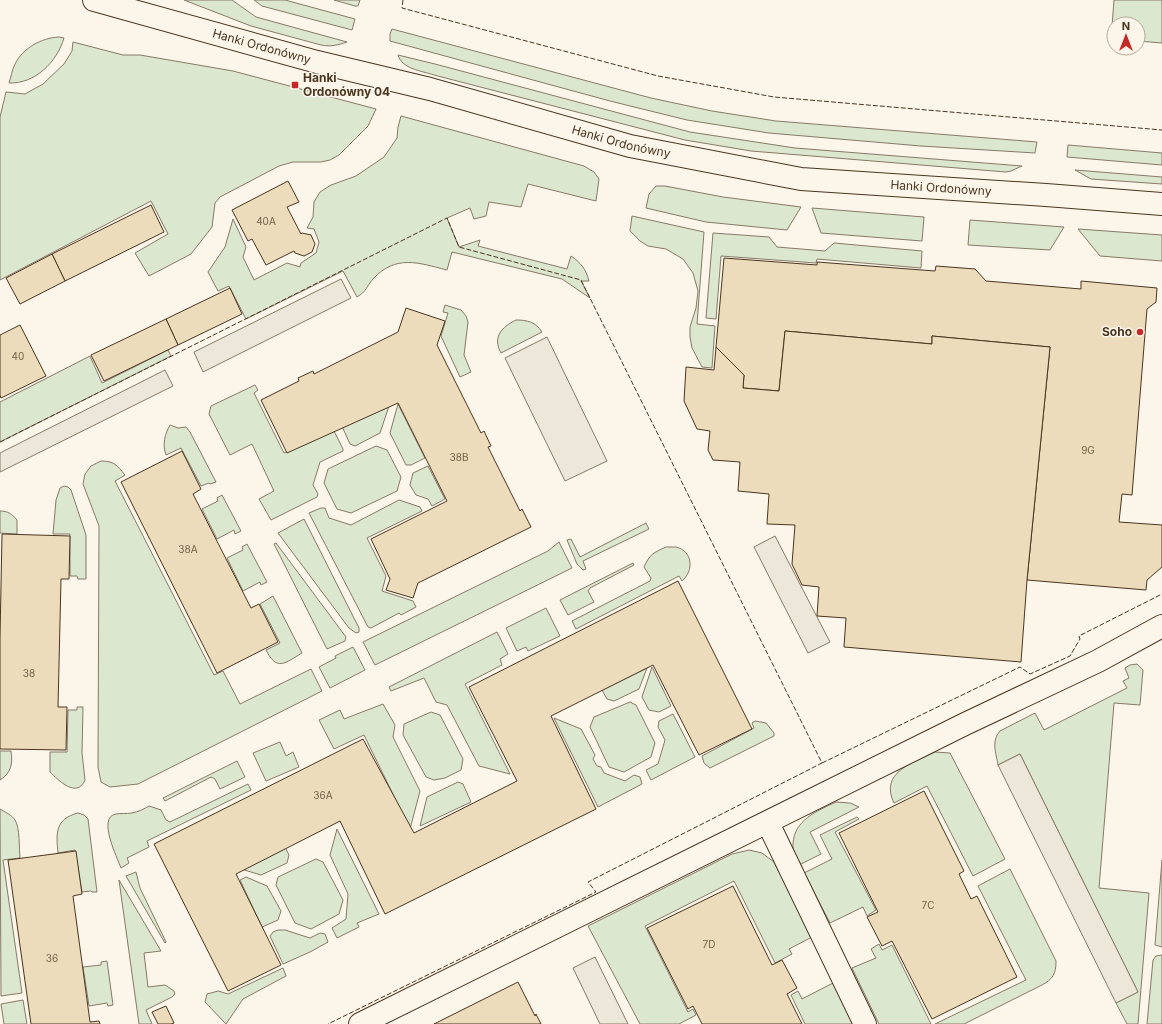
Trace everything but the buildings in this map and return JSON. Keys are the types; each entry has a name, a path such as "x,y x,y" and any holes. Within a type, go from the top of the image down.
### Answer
{"street":[{"name":"Hanki Ordonówny","path":"94,0 317,62 430,89 630,146 801,179 1162,204"},
{"path":"360,1024 965,724 1098,661 1162,626"},
{"path":"768,823 865,1024"}],"green space":[{"path":"184,0 232,0 256,17 347,42 328,46 321,45 251,26"},
{"path":"254,0 285,0 355,19 352,30 262,6"},
{"path":"334,0 360,0 358,6 355,6"},
{"path":"1114,0 1162,0 1162,43 1146,42 1146,16 1113,16"},
{"path":"392,29 651,98 712,111 776,121 1037,142 1035,153 921,146 769,133 687,120 610,101 390,41"},
{"path":"59,37 64,38 61,47 44,70 28,80 9,83 15,64 23,53 39,42 46,39"},
{"path":"73,42 123,55 140,55 233,71 376,109 368,126 339,155 330,160 321,162 293,162 279,166 220,197 215,203 212,227 191,254 149,276 135,253 168,234 151,201 0,280 0,117 6,92 25,94 43,84 64,64 72,51"},
{"path":"398,55 690,132 795,148 1022,166 1006,172 751,151 685,140 418,71 400,60"},
{"path":"401,116 584,166 594,172 599,179 596,201 528,184 521,207 489,202 486,216 474,219 470,208 447,218 459,247 480,240 478,246 567,269 571,256 585,270 589,281 581,281 590,298 562,279 452,252 447,270 417,263 399,263 382,271 373,279 363,293 357,297 343,271 246,319 229,286 218,291 208,272 225,247 233,219 246,247 243,257 254,280 287,263 300,267 301,263 316,253 319,242 314,229 307,228 313,217 314,202 320,192 331,185 356,176 384,157 397,138"},
{"path":"1068,145 1162,153 1162,165 1067,157"},
{"path":"1075,170 1162,177 1162,184 1091,179"},
{"path":"656,186 665,186 723,197 801,207 787,230 706,222 646,208 649,194"},
{"path":"812,208 924,217 922,241 821,233"},
{"path":"632,216 704,232 697,324 715,326 712,368 702,367 692,348 690,327 696,308 698,291 693,273 683,259 666,249 648,246 640,241 630,231"},
{"path":"970,220 1064,227 1050,250 968,245"},
{"path":"1078,229 1162,235 1162,261 1100,256"},
{"path":"713,233 769,237 777,247 825,251 834,243 922,251 921,268 817,259 816,263 721,256 716,319 706,318"},
{"path":"445,305 461,310 466,316 468,322 464,355 471,372 460,377 441,336 448,313 443,312"},
{"path":"516,320 531,322 542,332 501,353 498,347 498,337 506,326"},
{"path":"168,350 171,356 0,442 0,402 90,356 102,383"},
{"path":"255,385 258,390 254,393 284,453 333,429 343,449 343,451 320,462 313,485 318,494 317,497 271,520 259,499 274,491 252,444 230,455 209,414 211,406"},
{"path":"391,400 380,433 355,446 350,444 341,424"},
{"path":"398,404 425,458 411,465 406,465 390,433"},
{"path":"170,425 178,428 186,427 216,482 201,486 181,448 166,455 164,447 165,439"},
{"path":"376,446 387,450 401,477 397,491 351,513 337,509 324,483 328,469"},
{"path":"101,461 115,464 125,475 115,481 214,675 223,671 240,704 311,669 322,691 138,784 110,787 101,782 98,767 99,526 83,484 85,474 91,466"},
{"path":"428,466 445,499 432,506 428,499 416,495 410,485 413,473"},
{"path":"64,486 71,490 86,535 86,579 78,579 77,576 70,576 70,534 53,534 56,500 60,488"},
{"path":"222,495 241,531 235,534 234,530 217,539 202,509 218,501 217,498"},
{"path":"399,500 420,507 422,511 367,538 386,576 382,591 413,601 416,607 401,615 399,613 371,628 368,627 309,513 325,508 329,518 351,525"},
{"path":"0,511 10,513 17,520 17,534 0,533"},
{"path":"304,519 359,628 359,632 356,633 349,628 278,533"},
{"path":"646,523 649,529 583,561 586,569 583,570 577,564 567,540 571,539 580,557"},
{"path":"559,542 572,568 375,665 363,642 548,551"},
{"path":"276,543 346,637 345,641 327,649 274,544"},
{"path":"247,544 267,582 261,585 260,582 243,591 227,558 243,550 242,547"},
{"path":"666,547 676,547 682,549 689,557 689,572 682,581 679,576 576,629 572,621 650,581 651,578 644,567 652,554"},
{"path":"633,563 634,565 590,588 588,591 594,602 568,615 560,600"},
{"path":"273,596 302,653 282,664 274,661 266,650 280,643 260,604"},
{"path":"546,608 560,636 528,651 526,647 517,651 506,628"},
{"path":"497,632 508,654 500,659 502,665 465,684 510,774 479,766 447,705 436,702 424,678 391,691 389,687"},
{"path":"353,647 365,670 330,688 319,667 336,658 335,656"},
{"path":"1137,664 1143,670 1140,705 1114,703 1099,888 1149,893 1138,1024 1127,1024 1116,1003 1138,992 1020,754 998,765 995,752 995,743 997,735 1000,731 1035,713 1044,730 1127,688 1123,681 1129,678 1125,668 1130,665"},
{"path":"652,667 671,706 659,712 649,710 642,697"},
{"path":"647,668 639,689 614,701 607,699 602,690"},
{"path":"630,702 636,705 655,743 651,757 624,772 609,767 590,727 594,717"},
{"path":"383,704 395,725 393,737 420,791 410,829 364,735 334,749 319,720 340,710 344,719"},
{"path":"77,707 83,707 82,753 85,780 82,785 77,788 73,788 62,783 50,772 50,752 67,752 68,710 77,710"},
{"path":"431,712 440,715 463,759 461,770 445,778 434,780 426,777 403,735 404,724"},
{"path":"673,714 695,757 651,780 646,770 658,764 665,740 658,727 659,721"},
{"path":"554,718 581,729 595,755 593,759 597,766 601,767 604,773 625,781 634,775 640,777 642,784 598,807"},
{"path":"755,721 766,723 774,733 774,736 710,768 704,763 702,756 754,728 752,723"},
{"path":"280,742 286,756 293,752 299,767 266,781 253,753"},
{"path":"0,751 11,751 12,760 9,771 0,780"},
{"path":"935,752 950,753 1005,859 973,876 927,786 894,803 891,792 891,784 895,776 908,765"},
{"path":"237,761 245,777 220,789 215,779 211,777 165,801 163,798"},
{"path":"458,782 463,784 471,802 420,826 427,797"},
{"path":"248,784 251,790 147,841 149,847 127,858 129,863 121,868 108,830 108,822 111,817 116,814 134,813 149,806 161,810 166,820 170,822"},
{"path":"836,802 850,803 859,807 810,832 821,854 799,865 793,846 794,836 797,829 808,817"},
{"path":"0,809 14,818 17,823 19,833 20,858 3,860 22,993 1,996"},
{"path":"78,813 84,815 88,819 97,892 82,892 75,850 58,853 57,833 61,823 70,816"},
{"path":"857,817 859,819 835,832 876,910 867,916 863,907 830,923 804,873 832,859 820,835"},
{"path":"337,829 379,914 357,923 359,927 337,938 332,928 346,919 348,894 330,855"},
{"path":"285,847 289,855 287,863 261,875 241,869"},
{"path":"749,850 762,853 774,862 812,937 789,949 792,954 775,963 734,881 645,926 688,1012 693,1009 696,1015 679,1024 640,1024 588,926 732,854"},
{"path":"316,859 323,862 343,900 339,914 311,929 295,923 276,885 278,877"},
{"path":"1162,860 1162,947 1155,945"},
{"path":"1010,869 1056,961 1053,976 1049,981 1042,985 964,1024 935,1024 1026,980 978,886"},
{"path":"136,872 140,888 166,942 165,943 126,876"},
{"path":"246,877 267,886 281,911 278,920 262,927 240,880"},
{"path":"119,880 161,951 144,953 148,987 165,985 174,991 175,994 146,1010 152,1024 139,1024"},
{"path":"285,930 310,938 320,933 325,934 328,942 283,964 270,936 273,932"},
{"path":"879,944 882,950 892,945 931,1024 879,1024 852,968 876,958 871,949"},
{"path":"1162,955 1162,1024 1147,1024 1153,960 1156,956"},
{"path":"107,961 113,1005 108,1006 107,1003 89,1006 83,967 101,965 101,962"},
{"path":"283,968 286,976 243,999 226,1024 205,1002 207,994 218,991 228,994"},
{"path":"835,982 856,1024 805,1024 791,995 798,991 802,999"},
{"path":"23,1000 27,1024 4,1024 1,1004"}],"shaded area":[{"path":"341,279 351,298 203,372 194,352"},
{"path":"547,337 607,461 565,481 505,358"},
{"path":"165,370 173,386 0,472 0,453"},
{"path":"775,536 830,642 808,653 754,547"},
{"path":"1020,754 1138,992 1116,1003 998,765"},
{"path":"595,957 628,1024 600,1024 573,968"}],"fence":[{"path":"403,0 402,8 658,76 774,97 1162,130"},
{"path":"0,442 447,218 459,247 581,280 822,763 588,882 596,892 328,1024"},
{"path":"822,763 1020,667 1030,674 1070,656 1080,639 1079,636 1162,594"}],"place":[{"name":"Hanki Ordonówny 04","path":"295,85"},
{"name":"Soho","path":"1140,332"}]}
